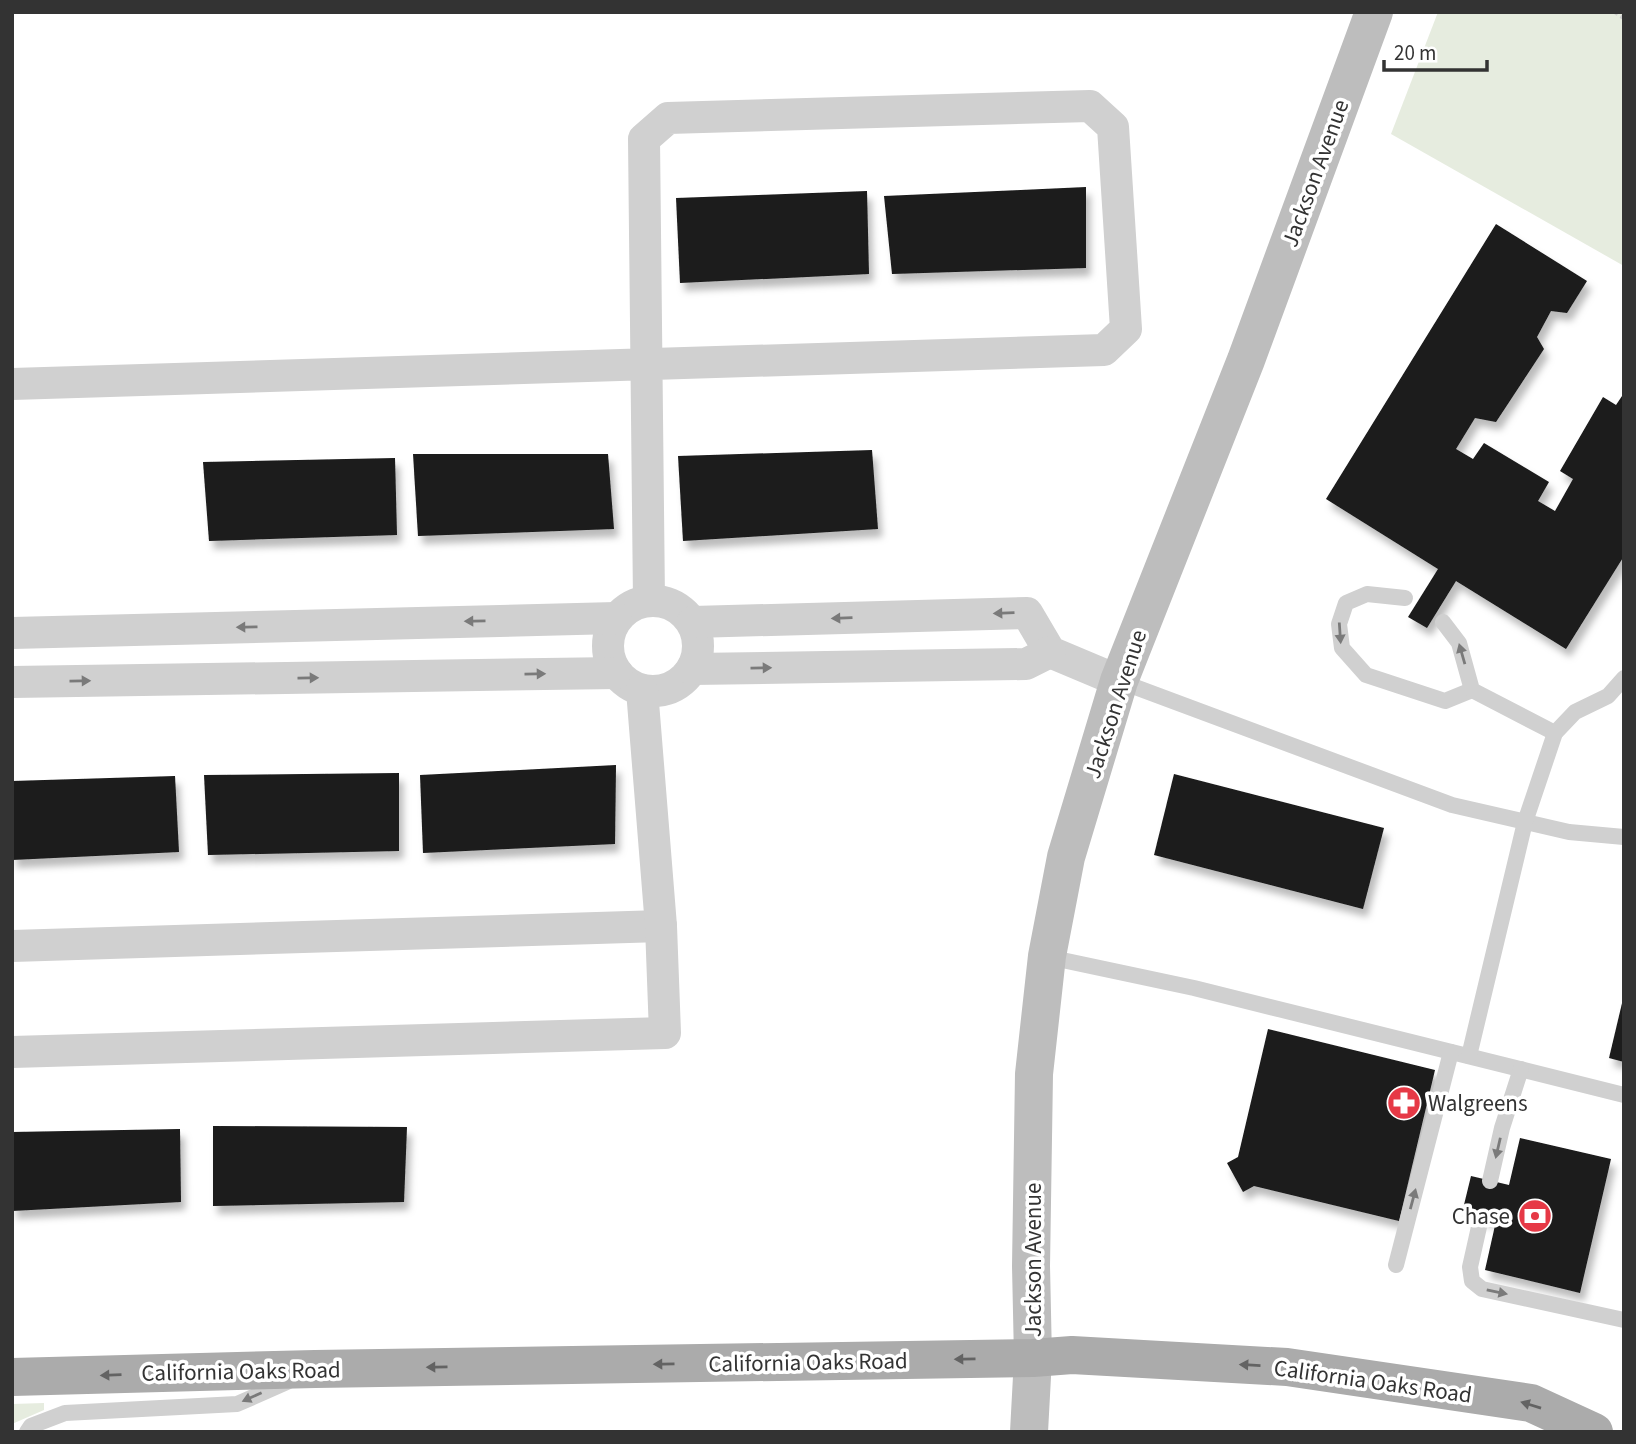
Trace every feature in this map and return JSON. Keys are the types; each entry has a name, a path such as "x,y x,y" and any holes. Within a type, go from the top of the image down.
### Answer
{"main road":[{"name":"Jackson Avenue","path":"1029,1432 1033,1358 1031,1266 1034,1074 1047,956 1066,858 1119,681 1246,360 1374,12"},
{"name":"California Oaks Road","path":"12,1377 314,1369 1033,1358 1072,1355 1287,1367 1531,1403 1594,1432"}],"street":[{"path":"12,384 647,364 1104,349 1126,329 1113,127 1090,106 668,118 644,139 647,364 649,601"},
{"path":"12,682 629,681 657,691 672,687 685,679 699,652 693,622 670,603 649,601 641,601 617,618 607,645 610,660 629,681 661,926 665,1033 12,1052"},
{"path":"693,622 1027,613 1050,652 1119,681"},
{"path":"931,616 932,665"},
{"path":"12,633 617,618"},
{"path":"692,669 1026,664 1050,652"},
{"path":"12,946 661,926"}],"lane":[{"path":"1405,598 1367,594 1346,603 1339,624 1342,648 1366,676 1445,701 1472,690"},
{"path":"1443,622 1459,643 1472,690 1555,733"},
{"path":"1469,1056 1525,822 1555,733 1575,712 1608,695 1624,678"},
{"path":"1119,681 1452,805 1569,832 1624,837"},
{"path":"1047,956 1194,988 1624,1094"},
{"path":"1396,1265 1451,1052"},
{"path":"1490,1181 1502,1128 1521,1069"},
{"path":"1481,1218 1469,1267 1472,1281 1482,1289 1624,1320"},
{"path":"27,1432 31,1426 65,1413 237,1404 314,1369"}],"path":[{"path":"1615,12 1624,18"}],"shaded area":[{"path":"1438,12 1624,12 1624,266 1391,134"},
{"path":"44,1403 44,1410 12,1424 12,1404"}],"building":[{"path":"1086,187 1086,268 892,274 884,196"},
{"path":"867,191 869,274 680,283 676,198"},
{"path":"1496,224 1587,281 1567,313 1551,311 1537,337 1544,349 1496,422 1475,418 1456,449 1473,459 1484,443 1549,482 1538,501 1555,511 1573,479 1560,471 1603,397 1616,405 1624,393 1624,556 1566,649 1456,581 1427,628 1408,617 1438,569 1326,499"},
{"path":"872,450 878,529 683,541 678,456"},
{"path":"413,454 608,454 614,529 418,536"},
{"path":"395,458 397,535 209,541 203,462"},
{"path":"616,765 615,844 423,853 420,775"},
{"path":"399,773 399,851 208,855 204,775"},
{"path":"1174,774 1384,828 1363,909 1154,855"},
{"path":"175,776 179,852 12,860 12,781"},
{"path":"1624,999 1624,1062 1609,1058"},
{"name":"Walgreens","path":"1268,1029 1435,1070 1399,1221 1254,1186 1243,1192 1227,1163 1238,1157"},
{"path":"213,1126 407,1127 404,1202 213,1206"},
{"path":"180,1129 181,1202 12,1211 12,1132"},
{"name":"Chase","path":"1520,1138 1611,1159 1580,1293 1485,1270 1496,1221 1462,1213 1471,1176 1509,1185"}],"place":[{"name":"Walgreens","path":"1404,1103"},
{"name":"Chase","path":"1535,1216"}]}
